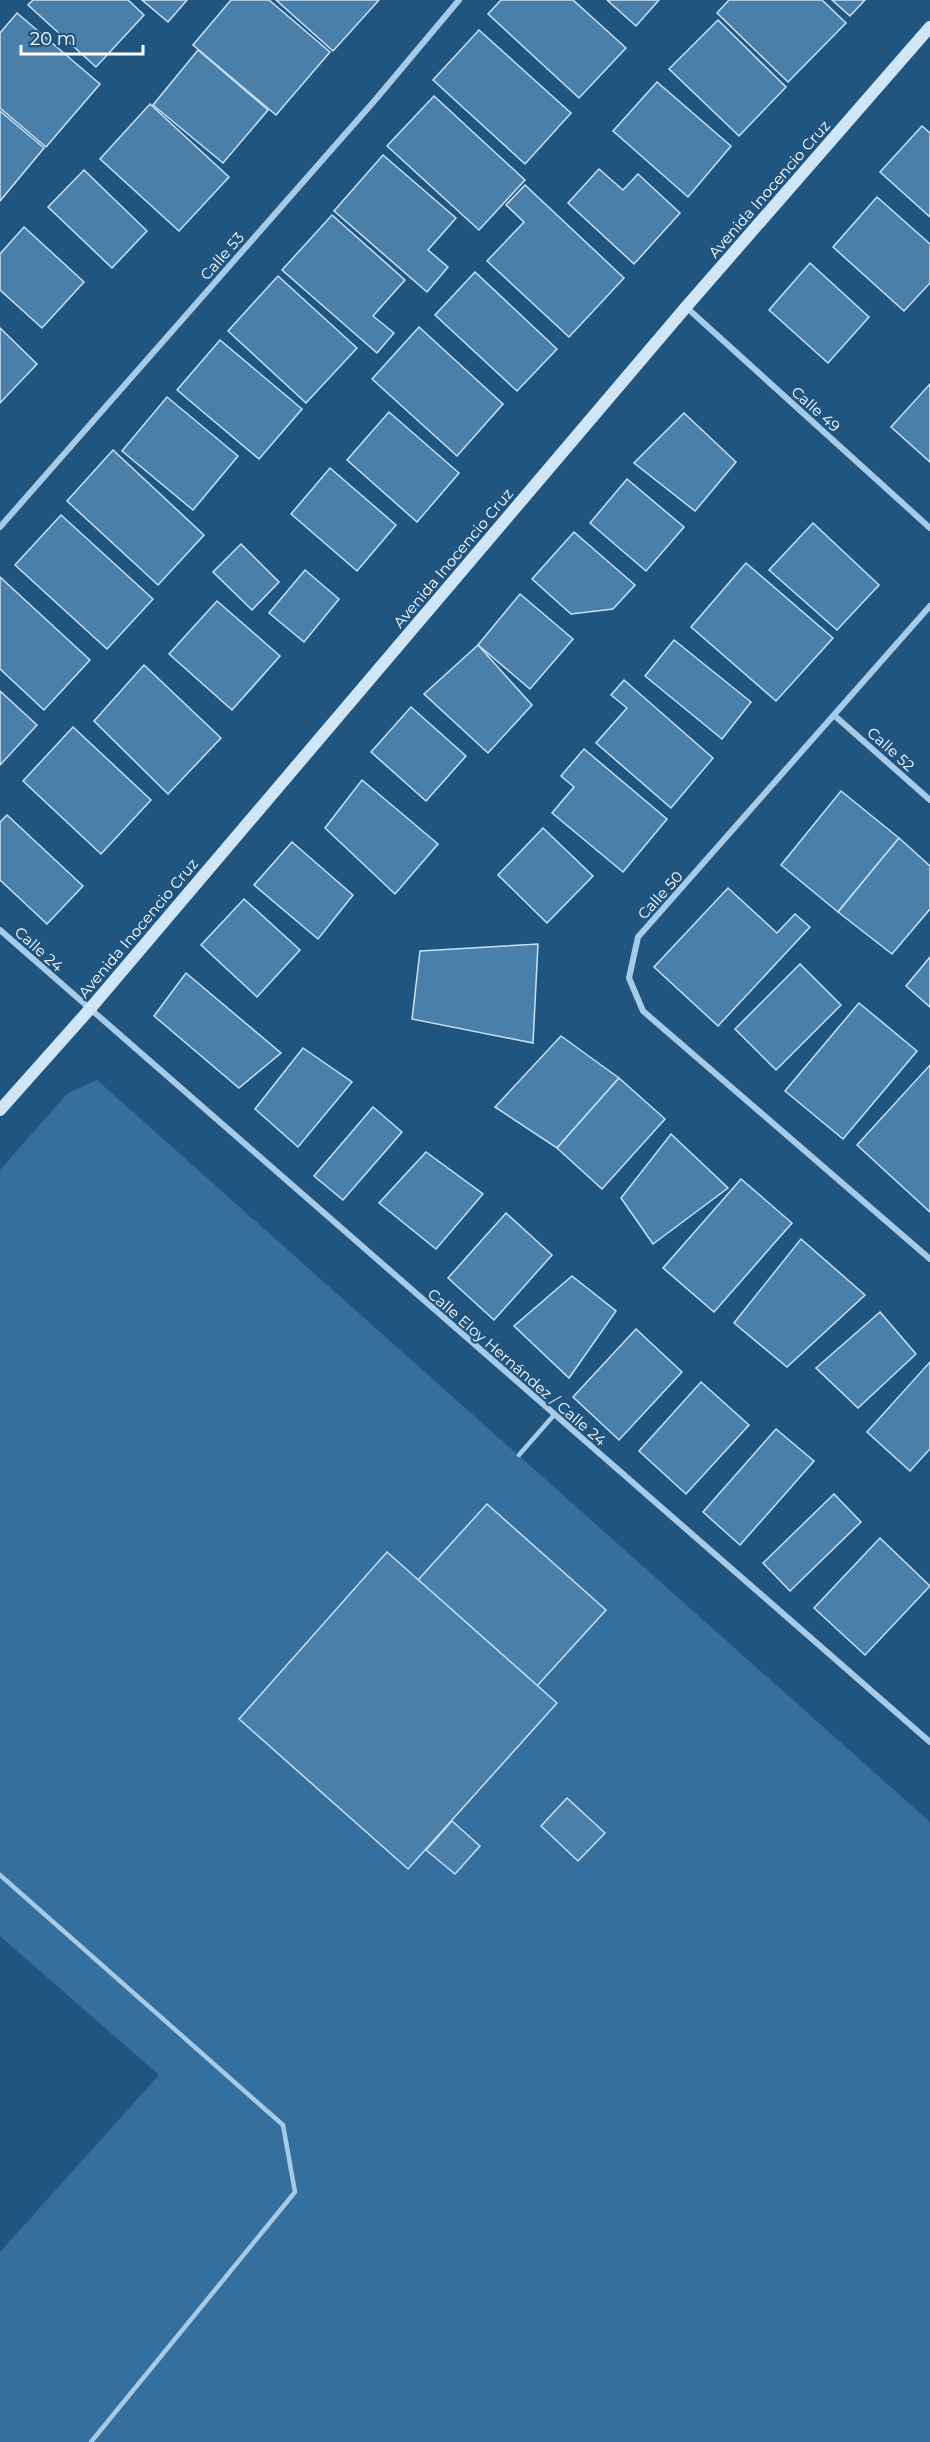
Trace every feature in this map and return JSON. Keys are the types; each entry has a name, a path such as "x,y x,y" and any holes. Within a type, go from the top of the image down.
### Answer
{"street":[{"name":"Calle 53","path":"0,527 376,99 459,0"},
{"name":"Avenida Inocencio Cruz","path":"0,1110 89,1010 686,307 930,27"},
{"name":"Calle 49","path":"686,307 930,528"},
{"name":"Calle 50","path":"930,606 638,937 629,978 643,1011 930,1259"},
{"name":"Calle 52","path":"835,716 930,800"},
{"name":"Calle 24","path":"0,930 89,1010"},
{"name":"Calle Eloy Hernández / Calle 24","path":"89,1010 930,1742"}],"lane":[{"path":"519,1455 554,1415"},
{"path":"0,1875 283,2125 295,2192 91,2442"}],"shaded area":[{"path":"97,1080 930,1822 930,2442 0,2442 0,2252 159,2075 0,1936 0,1170 68,1093"}],"building":[{"path":"33,0 128,0 144,15 96,67 28,5"},
{"path":"142,0 187,0 168,22"},
{"path":"231,0 269,0 330,52 276,115 193,45"},
{"path":"276,0 379,0 333,51"},
{"path":"501,0 573,0 626,48 579,98 488,14"},
{"path":"607,0 659,0 636,26"},
{"path":"729,0 822,0 846,23 788,82 717,13"},
{"path":"832,0 865,0 850,16"},
{"path":"17,13 100,84 46,147 0,108 0,33"},
{"path":"718,20 786,87 739,136 669,69"},
{"path":"479,30 571,113 525,164 433,80"},
{"path":"198,50 268,110 223,163 153,105"},
{"path":"657,82 731,146 688,197 613,131"},
{"path":"434,96 525,180 479,230 387,146"},
{"path":"150,104 229,177 179,231 100,159"},
{"path":"0,111 44,148 0,201"},
{"path":"922,126 930,133 930,217 880,172"},
{"path":"383,155 456,218 428,250 448,267 427,292 334,211"},
{"path":"599,169 623,190 638,174 680,213 634,264 568,203"},
{"path":"84,170 147,231 112,268 48,207"},
{"path":"525,185 624,278 569,337 487,261 524,222 506,205"},
{"path":"877,197 930,244 930,283 904,311 833,247"},
{"path":"332,215 405,280 373,316 394,333 377,353 282,270"},
{"path":"24,227 84,282 42,328 0,290 0,254"},
{"path":"810,263 869,317 828,363 769,310"},
{"path":"475,272 557,349 517,391 435,315"},
{"path":"278,276 357,348 306,403 228,331"},
{"path":"419,327 503,404 457,456 372,379"},
{"path":"0,328 37,364 0,403"},
{"path":"220,340 302,409 259,459 177,390"},
{"path":"930,384 930,462 891,427"},
{"path":"167,397 238,456 193,510 122,451"},
{"path":"389,412 459,473 417,522 347,460"},
{"path":"684,413 736,462 695,511 634,463"},
{"path":"113,450 204,535 158,585 67,501"},
{"path":"330,468 396,525 357,571 291,514"},
{"path":"627,479 684,527 646,571 590,523"},
{"path":"61,515 153,599 107,649 15,565"},
{"path":"813,523 879,585 837,630 769,570"},
{"path":"574,532 635,585 613,609 571,614 532,579"},
{"path":"241,544 279,582 252,610 213,572"},
{"path":"746,563 833,638 776,701 691,627"},
{"path":"305,570 339,599 304,642 269,613"},
{"path":"0,577 90,660 44,710 0,669"},
{"path":"520,594 573,639 530,689 478,645"},
{"path":"217,601 280,656 232,710 169,654"},
{"path":"674,640 751,702 722,739 645,676"},
{"path":"478,645 532,705 488,753 424,694"},
{"path":"144,665 221,738 168,794 94,721"},
{"path":"624,680 713,758 671,808 596,743 627,708 611,695"},
{"path":"0,691 37,725 0,765"},
{"path":"411,707 466,756 426,801 371,752"},
{"path":"73,727 151,800 101,854 23,781"},
{"path":"584,749 667,819 623,872 552,813 574,787 561,776"},
{"path":"362,780 438,844 395,894 325,828"},
{"path":"841,791 899,838 838,912 781,865"},
{"path":"7,815 83,886 47,924 0,880 0,822"},
{"path":"543,828 593,876 547,923 498,875"},
{"path":"899,838 930,866 930,909 892,954 838,912"},
{"path":"292,842 353,895 318,939 254,885"},
{"path":"728,888 777,933 795,914 810,927 718,1026 654,967"},
{"path":"244,899 300,950 257,997 201,945"},
{"path":"538,944 533,1043 412,1019 420,951"},
{"path":"930,957 930,1007 906,986"},
{"path":"800,964 841,1005 776,1070 735,1029"},
{"path":"186,973 281,1053 239,1088 154,1016"},
{"path":"859,1003 917,1051 843,1139 785,1091"},
{"path":"561,1036 619,1078 557,1148 495,1107"},
{"path":"303,1048 352,1082 298,1147 255,1109"},
{"path":"930,1065 930,1212 857,1145"},
{"path":"619,1078 665,1119 602,1189 557,1148"},
{"path":"373,1107 402,1132 343,1200 314,1176"},
{"path":"671,1134 728,1188 653,1244 621,1198"},
{"path":"426,1152 483,1194 436,1249 379,1203"},
{"path":"741,1179 792,1223 714,1312 663,1268"},
{"path":"506,1213 552,1255 494,1320 448,1278"},
{"path":"801,1239 865,1295 787,1367 734,1323"},
{"path":"572,1276 616,1311 569,1378 514,1326"},
{"path":"880,1312 916,1354 858,1408 816,1368"},
{"path":"636,1329 682,1372 619,1440 573,1397"},
{"path":"930,1362 930,1449 910,1471 867,1432"},
{"path":"701,1382 749,1425 686,1494 639,1451"},
{"path":"776,1429 814,1461 740,1545 703,1512"},
{"path":"834,1494 861,1522 790,1591 763,1563"},
{"path":"487,1504 606,1610 537,1686 418,1580"},
{"path":"880,1538 930,1586 865,1655 814,1608"},
{"path":"387,1552 557,1703 408,1869 239,1719"},
{"path":"567,1798 605,1833 578,1861 541,1826"},
{"path":"452,1821 480,1846 455,1874 426,1850"}]}
